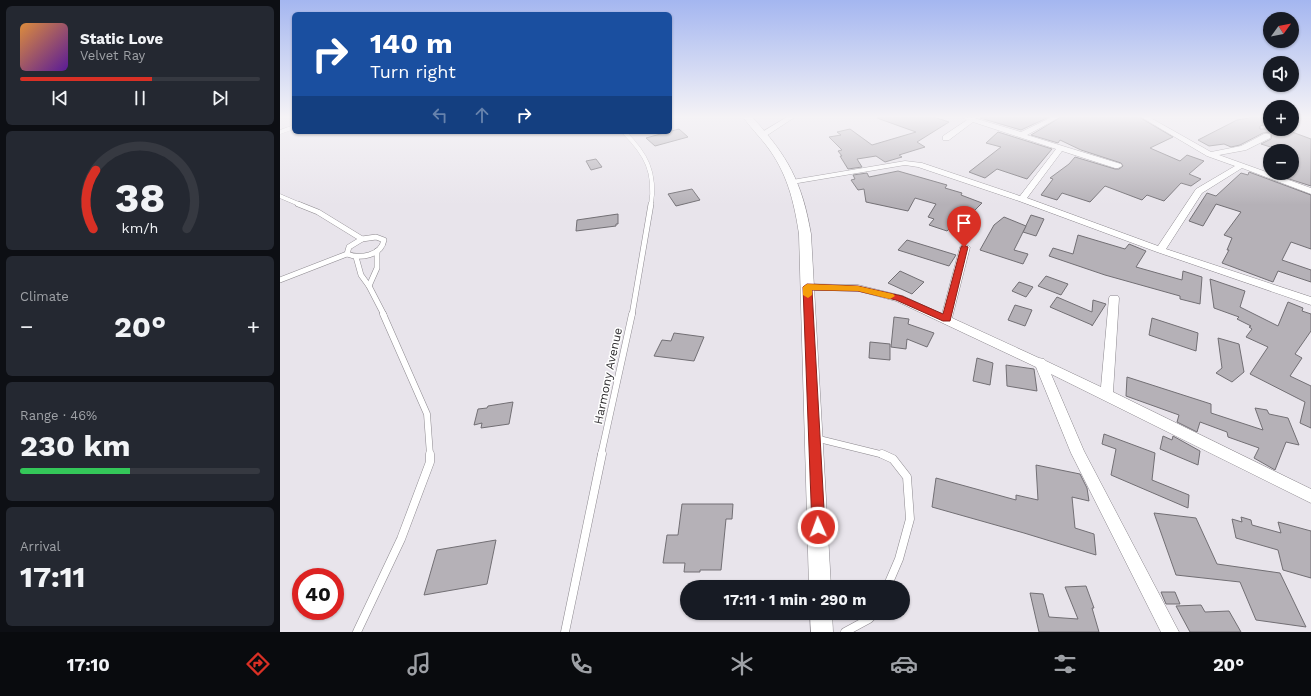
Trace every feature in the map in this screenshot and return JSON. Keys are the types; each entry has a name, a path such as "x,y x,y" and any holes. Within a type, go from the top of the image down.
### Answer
{"street":[{"path":"773,146 798,196 805,234 815,438 820,580"},
{"path":"1197,146 1210,154 1240,166 1311,191"},
{"path":"1210,154 1246,146"},
{"path":"1022,199 1061,147 1118,166"},
{"path":"792,182 904,163 919,165 1022,199 1160,250 1311,301"},
{"path":"1160,250 1199,191 1240,166"},
{"path":"946,319 964,247"},
{"path":"807,287 858,288 899,298 1040,362 1311,496"},
{"path":"1107,395 1114,298"},
{"path":"1040,362 1078,453 1170,632"},
{"path":"821,620 822,632"}],"lane":[{"name":"Harmony Avenue","path":"565,632 588,515 629,331 652,198 650,170 645,156 638,146"},
{"path":"280,196 318,212 362,239"},
{"path":"280,280 347,254 356,257 370,254 377,251 385,244 384,240 376,237 362,239 349,247 347,254"},
{"path":"370,286 377,268 377,251"},
{"path":"356,257 361,275 370,286 386,319 427,414 430,462 401,539 358,632"},
{"path":"815,438 882,454 893,459 907,478 910,520 899,559 890,580"},
{"path":"845,632 867,620"}],"building":[{"path":"838,146 925,147 899,155 902,157 885,162 876,156 857,159 862,167 848,169 838,151 842,150"},
{"path":"999,146 1044,146 1052,149 1027,179 997,169 985,178 969,172 1001,147"},
{"path":"1074,146 1153,146 1150,148 1180,161 1187,155 1204,161 1189,174 1201,179 1191,186 1181,183 1164,201 1147,195 1142,200 1105,186 1090,202 1062,193 1057,200 1041,195 1053,179 1050,178 1069,164 1075,157 1115,169 1119,169 1123,166 1121,163"},
{"path":"1299,146 1311,146 1311,186 1292,180 1299,180"},
{"path":"596,159 602,167 591,170 586,161"},
{"path":"898,171 947,185 945,188 962,193 961,195 982,203 967,218 976,222 971,230 955,223 947,231 929,225 934,219 928,217 936,204 915,198 908,211 866,202 864,189 858,190 851,180 855,179 853,175 867,173 869,177"},
{"path":"1249,172 1263,177 1263,180 1271,180 1311,195 1311,249 1291,242 1282,260 1311,270 1311,282 1278,271 1273,282 1222,263 1229,250 1227,250 1232,238 1224,235 1241,212 1216,204 1203,226 1189,221 1207,193 1216,196 1241,173 1248,175"},
{"path":"692,189 700,200 676,206 668,194"},
{"path":"618,214 618,224 616,224 616,226 576,231 577,220"},
{"path":"1031,215 1044,219 1036,236 1023,232"},
{"path":"1004,217 1026,226 1014,250 1028,254 1023,264 980,250 994,225"},
{"path":"1078,235 1125,249 1129,244 1146,251 1136,267 1182,280 1183,271 1202,277 1200,304 1180,299 1180,296 1105,275 1049,256 1053,248 1073,254"},
{"path":"907,240 956,255 949,266 898,250"},
{"path":"900,271 924,282 912,294 888,283"},
{"path":"1046,276 1068,284 1061,295 1038,286"},
{"path":"1210,279 1245,291 1240,307 1278,326 1288,302 1303,308 1302,311 1311,314 1311,331 1295,354 1302,358 1290,376 1311,386 1311,428 1300,423 1305,402 1250,374 1268,347 1246,337 1252,329 1249,327 1251,326 1237,319 1239,317 1214,308"},
{"path":"1019,282 1033,287 1026,297 1012,291"},
{"path":"1057,297 1092,312 1093,300 1106,304 1092,326 1050,307"},
{"path":"1015,305 1032,310 1025,326 1008,320"},
{"path":"894,317 909,319 908,324 934,333 927,347 907,339 906,349 891,347"},
{"path":"1152,318 1198,333 1196,351 1149,335"},
{"path":"674,333 704,337 694,361 654,356 662,340 671,341"},
{"path":"1218,338 1239,344 1244,372 1232,382 1216,373 1222,368"},
{"path":"870,342 890,344 890,360 869,358"},
{"path":"977,358 993,363 990,385 973,381"},
{"path":"1006,365 1034,369 1037,391 1007,386"},
{"path":"1127,377 1211,404 1211,413 1263,430 1255,408 1267,410 1269,414 1288,418 1299,445 1286,442 1275,470 1254,458 1259,448 1228,437 1227,432 1200,422 1197,432 1177,422 1179,415 1126,396"},
{"path":"513,402 509,424 481,428 482,423 474,425 478,409"},
{"path":"1104,434 1155,453 1152,480 1189,495 1188,508 1111,475 1116,449 1102,444"},
{"path":"1163,436 1172,440 1173,436 1200,451 1198,465 1160,449"},
{"path":"1036,465 1080,474 1087,488 1089,501 1072,497 1075,528 1094,534 1096,555 932,507 936,478 1016,500 1016,495 1038,500"},
{"path":"682,504 733,504 732,519 726,519 721,570 684,572 685,563 663,563 667,535 678,535"},
{"path":"1154,513 1196,518 1217,564 1280,573 1306,627 1256,620 1240,582 1176,575"},
{"path":"1241,517 1251,520 1252,525 1281,533 1278,522 1311,531 1311,578 1283,570 1278,550 1236,538 1232,519 1242,522"},
{"path":"496,540 487,584 424,595 437,550"},
{"path":"1086,586 1094,608 1092,608 1099,632 1039,632 1030,593 1043,594 1049,617 1078,619 1065,587"},
{"path":"1161,592 1175,592 1180,604 1166,604"},
{"path":"1201,605 1205,612 1229,611 1241,632 1190,632 1176,606"}],"slow traffic":[{"path":"808,295 807,287 858,288 890,296"}],"route":[{"path":"818,527 807,287 858,288 899,298 946,319 964,247"}]}
